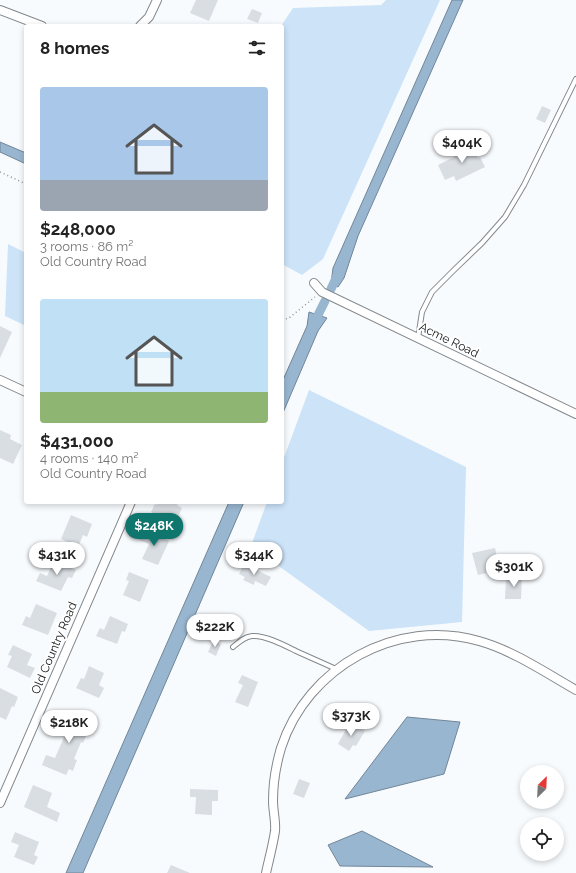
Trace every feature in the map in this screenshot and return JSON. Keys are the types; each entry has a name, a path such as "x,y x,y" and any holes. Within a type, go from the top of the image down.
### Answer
{"street":[{"path":"142,24 149,17 157,0"},
{"path":"0,10 37,24"},
{"name":"Acme Road","path":"314,283 322,292 576,414"},
{"path":"0,380 24,391"},
{"name":"Old Country Road","path":"0,803 129,504"},
{"path":"266,873 275,830 273,787 276,767 288,728 297,713 318,686 336,669 349,660 366,650 392,641 425,635 445,635 478,640 493,645 576,690"}],"lane":[{"path":"418,338 422,312 432,292 505,217 524,185 576,79"},
{"path":"233,647 239,641 247,637 261,636 336,669"}],"path":[{"path":"0,172 24,183"},
{"path":"284,319 289,318 322,292"}],"shaded area":[{"path":"386,0 440,0 323,259 302,275 284,265 284,24 282,24 293,8 381,5"},
{"path":"452,0 463,0 358,236 344,278 338,287 331,283 333,268"},
{"path":"0,142 24,152 24,163 0,152"},
{"path":"8,244 24,252 24,325 5,316"},
{"path":"309,312 327,318 318,331 284,410 284,378 307,326"},
{"path":"309,390 466,467 462,622 369,631 251,546 266,504 284,504 284,458"},
{"path":"228,504 243,504 83,873 66,873"},
{"path":"407,717 460,722 444,774 345,799"},
{"path":"362,831 433,867 340,866 328,845"}],"building":[{"path":"196,0 218,0 209,21 190,13"},
{"path":"252,9 262,13 258,23 247,19"},
{"path":"542,106 551,110 545,123 536,119"},
{"path":"472,145 478,158 480,157 485,167 456,181 454,176 445,180 438,165 454,157 453,154"},
{"path":"0,326 12,332 0,358"},
{"path":"0,430 11,435 10,439 22,445 13,464 0,458"},
{"path":"155,504 178,504 182,508 175,523 151,512"},
{"path":"71,515 92,524 87,537 83,535 78,547 61,539"},
{"path":"144,530 169,541 158,565 142,559 149,544 139,540"},
{"path":"495,548 500,570 478,575 472,553"},
{"path":"54,561 76,570 72,578 68,577 61,591 36,581 40,573 47,576"},
{"path":"244,564 271,577 266,586 255,581 254,585 243,580 245,577 239,574"},
{"path":"129,572 149,580 140,602 123,595 129,581 126,580"},
{"path":"506,577 522,577 521,599 505,599"},
{"path":"36,604 57,613 48,635 22,625 26,616 30,618"},
{"path":"110,616 128,624 125,632 122,631 117,644 96,636 100,628 104,630"},
{"path":"213,641 221,644 216,656 208,652"},
{"path":"13,645 32,654 27,665 35,668 30,678 7,667 12,656 8,655"},
{"path":"89,666 104,673 99,685 104,688 99,698 76,688 81,678 84,679"},
{"path":"242,675 258,682 248,707 235,702 243,685 238,683"},
{"path":"0,688 18,697 6,720 0,717"},
{"path":"78,710 90,715 88,720 92,722 74,759 77,760 73,771 69,769 66,775 42,765 46,755 55,758 65,735 57,732 61,722 71,726"},
{"path":"350,722 365,731 356,746 353,745 349,751 338,744"},
{"path":"299,779 310,783 304,798 293,794"},
{"path":"33,785 52,793 47,807 60,813 57,822 24,807"},
{"path":"190,789 218,790 218,801 212,801 212,815 195,814 196,797 190,797"},
{"path":"15,832 39,842 34,855 38,857 34,865 14,857 19,845 11,842"},
{"path":"171,865 190,873 167,873"}],"waterway":[{"path":"331,289 338,274"},
{"path":"313,325 325,301"}]}
